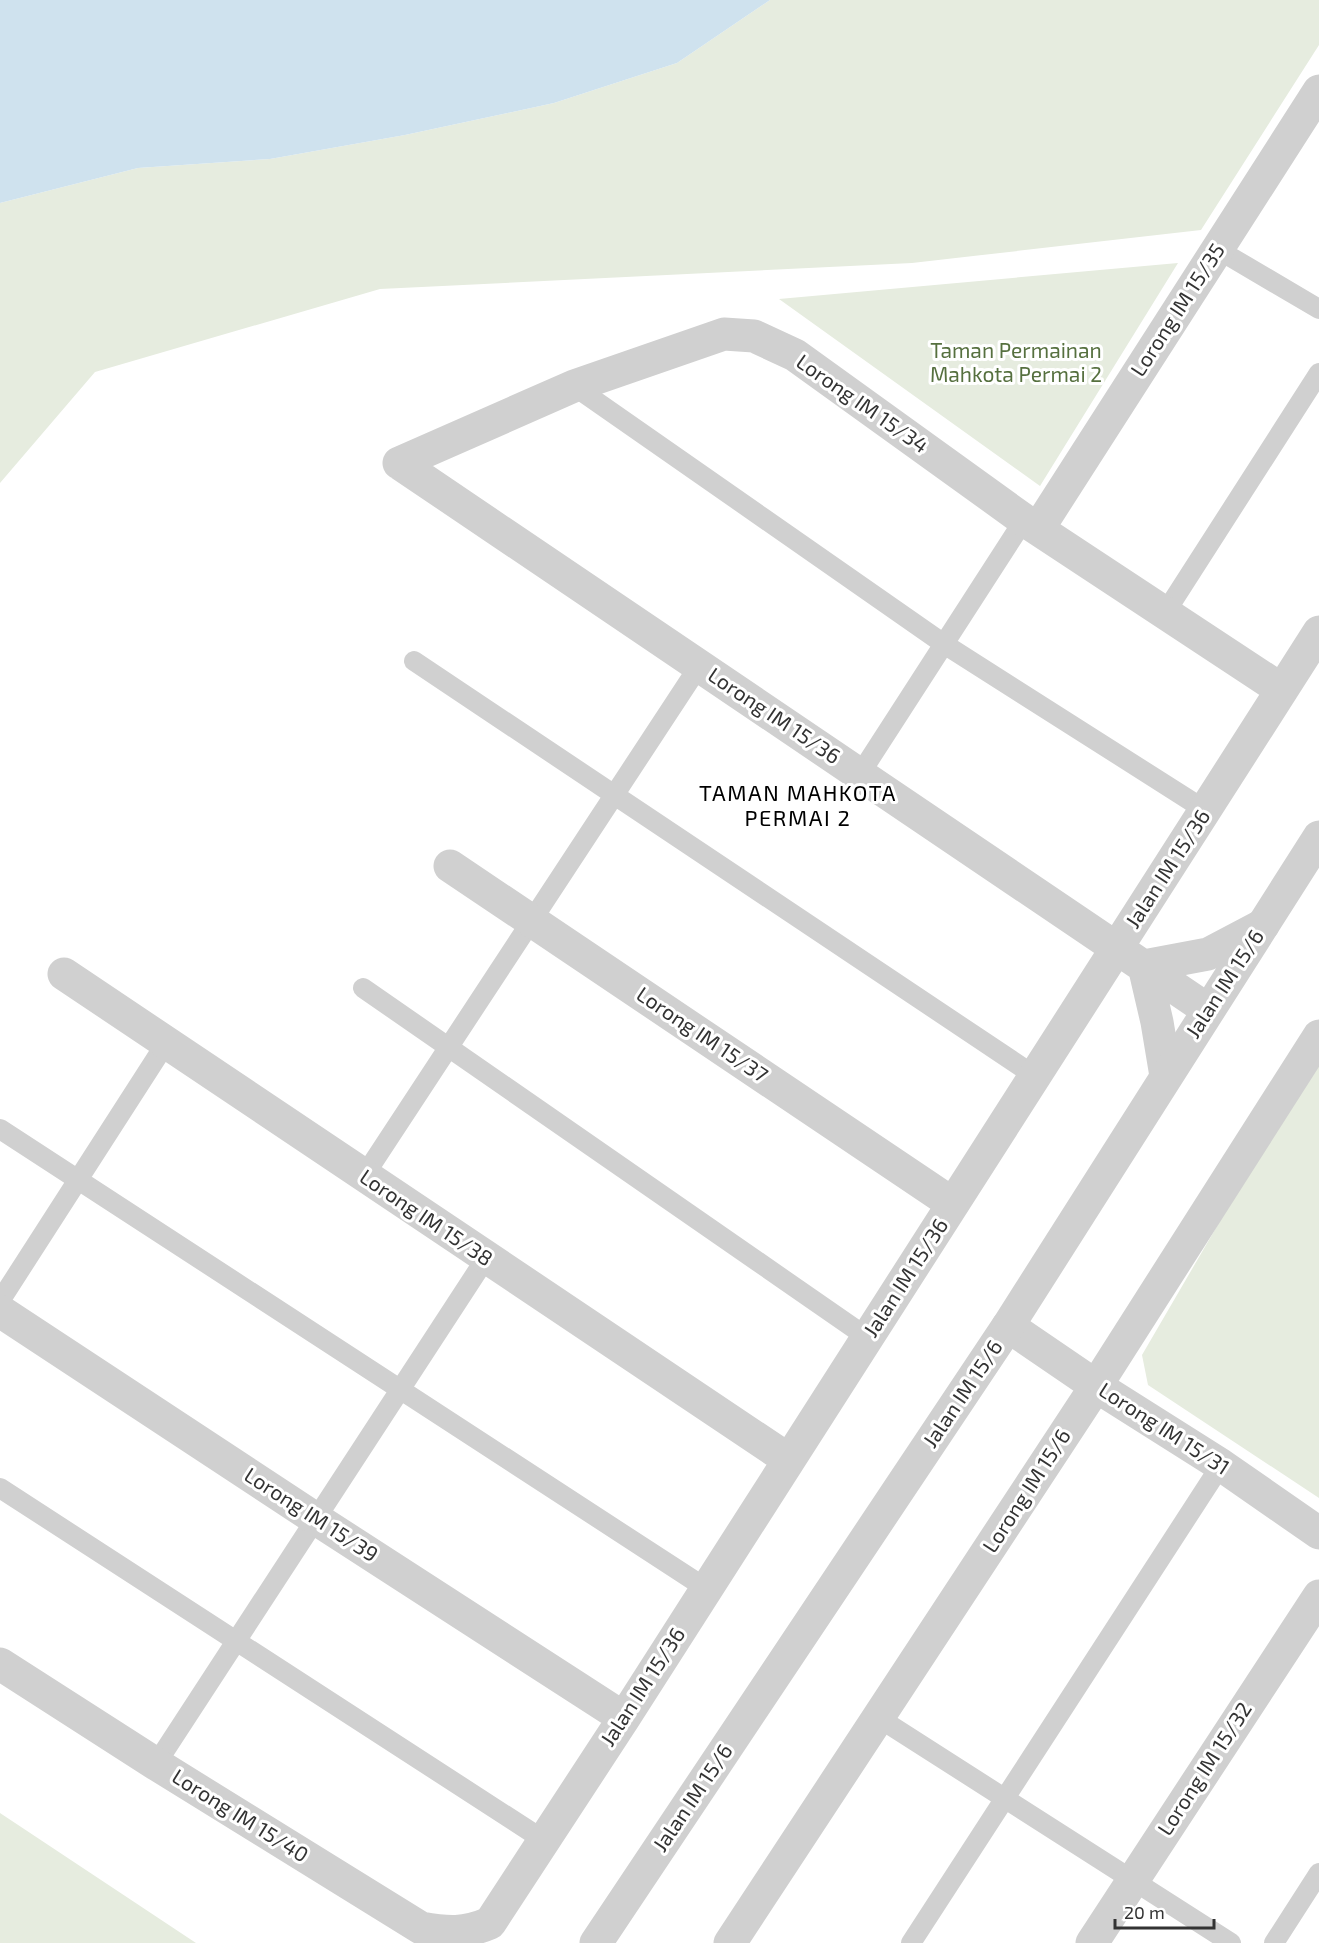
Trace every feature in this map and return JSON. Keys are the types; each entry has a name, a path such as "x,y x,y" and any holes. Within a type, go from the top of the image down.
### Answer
{"street":[{"name":"Lorong IM 15/35","path":"1031,524 1217,249 1319,91"},
{"name":"Lorong IM 15/34","path":"399,463 574,386 724,334 754,336 795,355 1031,524 1282,690"},
{"name":"Lorong IM 15/36","path":"399,463 1208,1010"},
{"name":"Jalan IM 15/36","path":"490,1923 624,1718 1319,632"},
{"name":"Jalan IM 15/6","path":"596,1943 1008,1326 1319,837"},
{"name":"Lorong IM 15/37","path":"450,866 953,1204"},
{"path":"1166,1076 1157,1022 1143,966 1208,954 1263,925"},
{"name":"Lorong IM 15/38","path":"64,974 789,1460"},
{"name":"Lorong IM 15/6","path":"730,1943 1096,1386 1319,1036"},
{"name":"Lorong IM 15/39","path":"0,1311 624,1718"},
{"name":"Lorong IM 15/31","path":"1008,1326 1096,1386 1221,1465 1319,1533"},
{"name":"Lorong IM 15/32","path":"1092,1943 1319,1596"},
{"name":"Lorong IM 15/40","path":"0,1665 421,1928 451,1933 474,1930 490,1923"}],"lane":[{"path":"1217,249 1319,309"},
{"path":"1166,613 1319,373"},
{"path":"574,386 944,644 1205,810"},
{"path":"860,774 944,644 1031,524"},
{"path":"414,661 1035,1076"},
{"path":"364,1176 699,666"},
{"path":"363,988 867,1338"},
{"path":"0,1301 166,1043"},
{"path":"0,1129 706,1589"},
{"path":"156,1764 486,1258"},
{"path":"911,1943 1221,1465"},
{"path":"0,1488 545,1840"},
{"path":"879,1718 1231,1943"},
{"path":"1274,1943 1319,1874"}],"green space":[{"path":"770,0 1319,0 1319,45 1201,230 912,263 380,289 95,372 0,483 0,203 138,168 270,159 405,135 554,103 677,63"},
{"name":"Taman Permainan Mahkota Permai 2","path":"1178,263 1040,486 779,299"},
{"path":"1319,1051 1319,1498 1148,1385 1142,1355"},
{"path":"0,1813 196,1943 0,1943"}],"water":[{"path":"0,0 770,0 677,63 554,103 405,135 270,159 138,168 0,203"}],"district":[{"name":"TAMAN MAHKOTA PERMAI 2","path":"798,806"}]}
